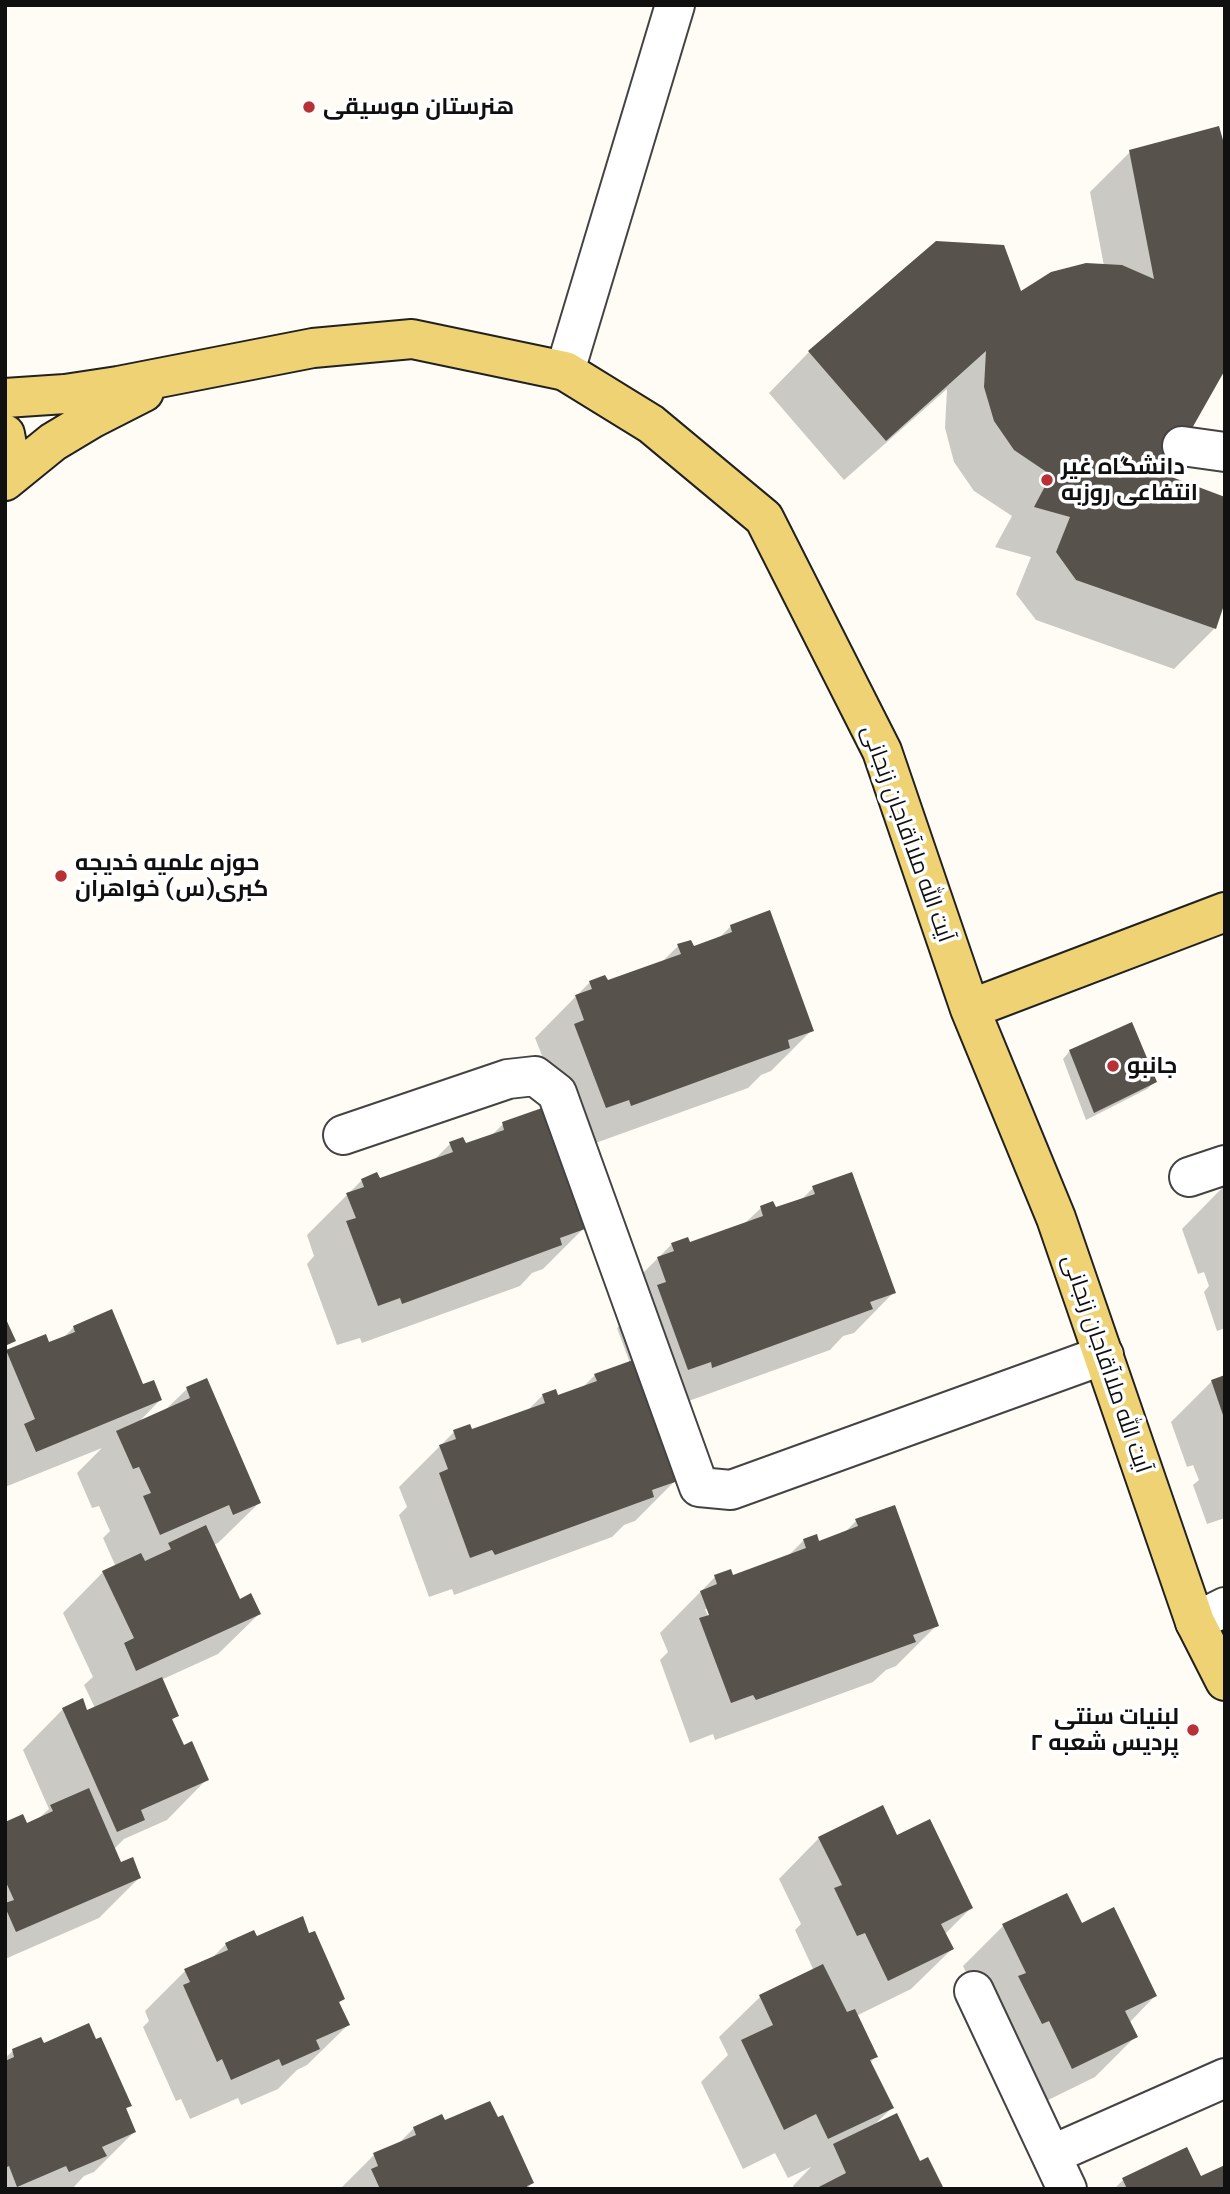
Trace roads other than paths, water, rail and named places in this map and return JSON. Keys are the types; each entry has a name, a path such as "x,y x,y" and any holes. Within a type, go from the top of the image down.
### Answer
{"main road":[{"name":"آیت الله ملاآقاجان زنجانی","path":"177,376 313,348 412,339 565,372 651,424 764,518 882,751 970,1009 1056,1218 1104,1355 1210,1615 1225,1681"},
{"path":"5,398 65,394 177,376"},
{"path":"5,481 53,442 93,418 177,376"},
{"path":"5,434 9,456 5,475"},
{"path":"970,1009 1225,912"}],"street":[{"path":"565,372 675,5"},
{"path":"1182,446 1225,452"},
{"path":"343,1135 508,1079 535,1076 557,1093 699,1487 731,1490 1104,1355"},
{"path":"1189,1177 1225,1165"},
{"path":"974,1991 1068,2189"},
{"path":"1051,2155 1225,2078"}],"place":[{"name":"هنرستان موسیقی","path":"309,107"},
{"name":"دانشگاه غیر انتفاعی روزبه","path":"1047,480"},
{"name":"حوزه علمیه خدیجه کبری(س) خواهران","path":"61,876"},
{"name":"جانبو","path":"1113,1066"},
{"name":"لبنیات سنتی پردیس شعبه ۲","path":"1193,1730"}]}
